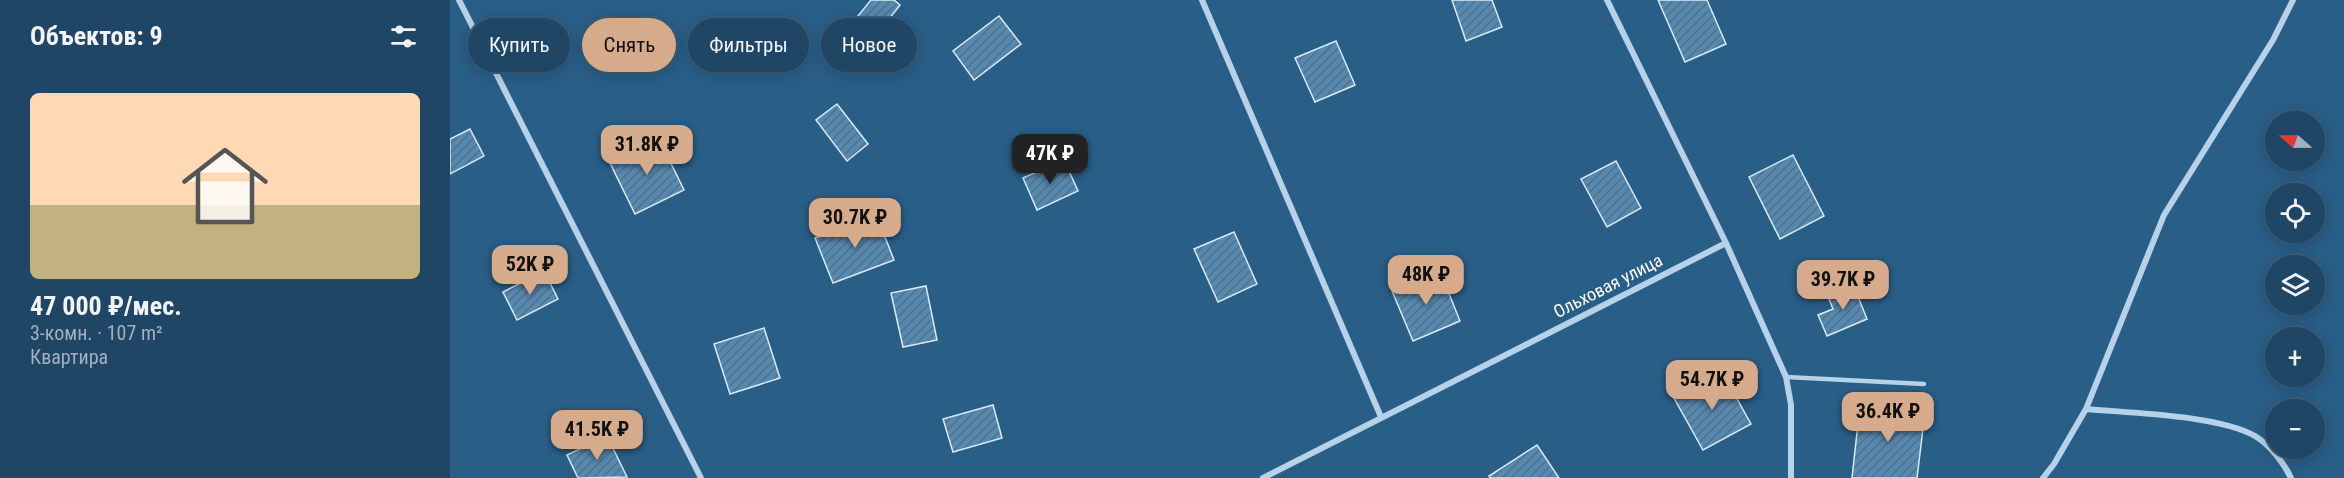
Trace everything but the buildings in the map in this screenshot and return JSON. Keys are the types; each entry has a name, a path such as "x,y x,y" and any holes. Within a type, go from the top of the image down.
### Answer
{"street":[{"path":"459,0 701,478"},
{"path":"1203,0 1381,417"},
{"path":"1606,0 1726,243 1786,377 1791,405 1791,478"},
{"path":"2043,478 2054,464 2086,409 2164,215 2273,40 2293,0"},
{"name":"Ольховая улица","path":"1263,478 1726,243"},
{"path":"2086,409 2228,425 2256,437 2284,464 2290,478"}],"lane":[{"path":"1786,377 1924,384"}]}
